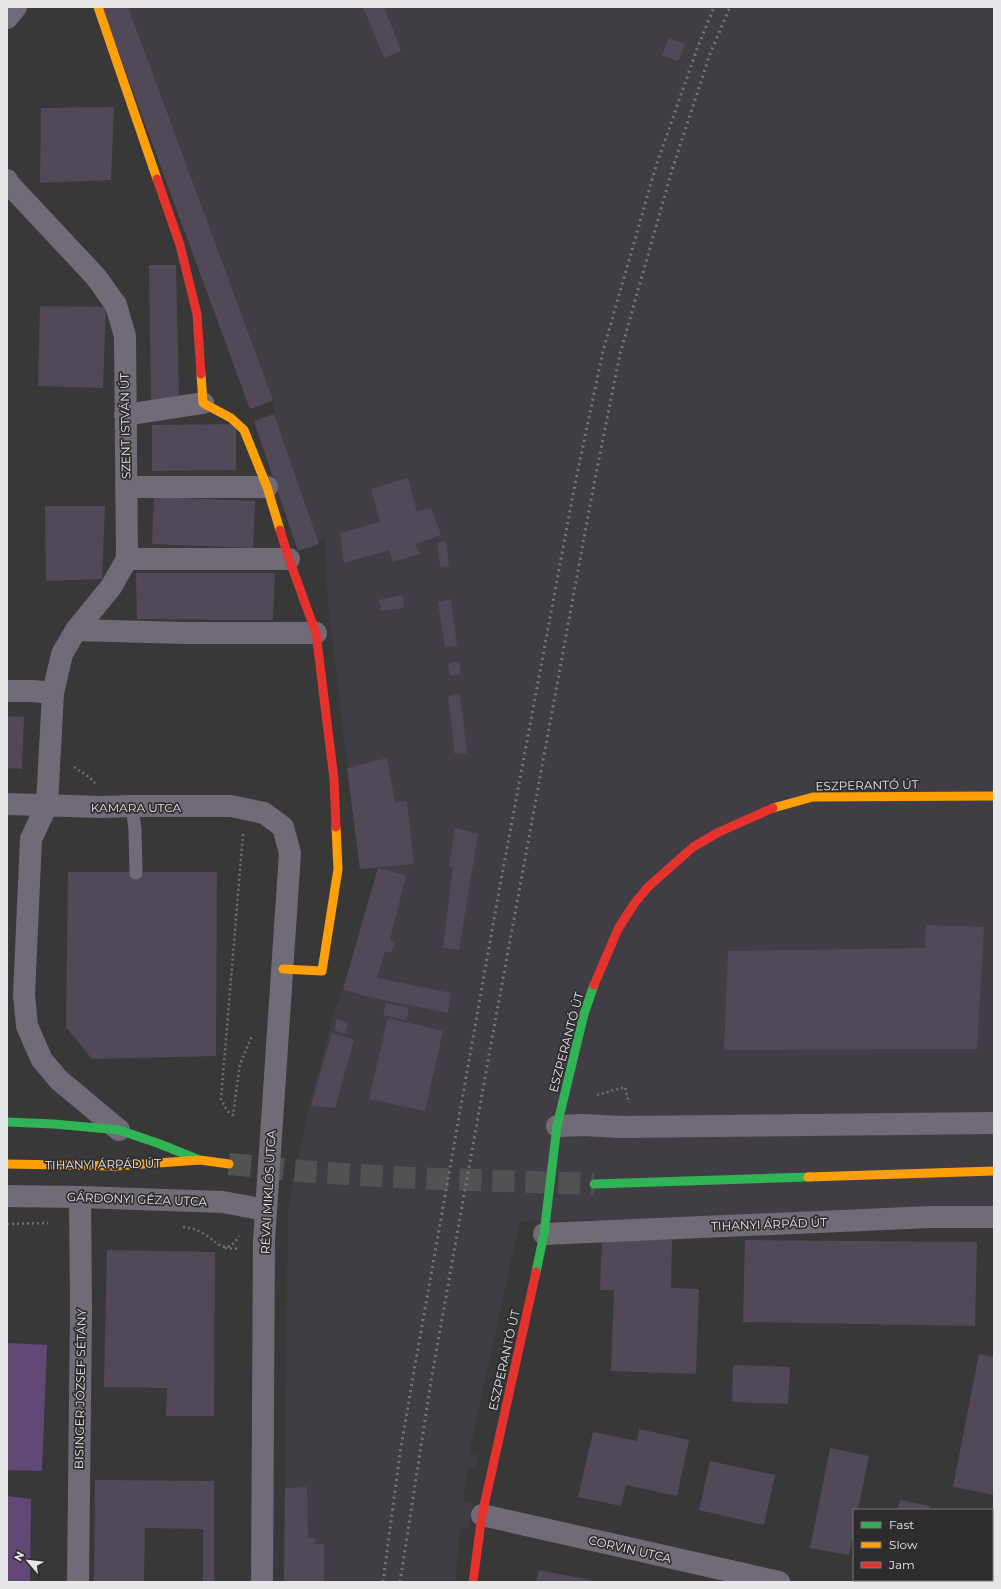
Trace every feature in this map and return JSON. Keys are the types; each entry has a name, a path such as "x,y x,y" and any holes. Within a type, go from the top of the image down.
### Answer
{"street":[{"path":"7,18 16,7"},
{"path":"98,7 180,245 196,314 203,403"},
{"name":"SZENT ISTVÁN ÚT","path":"7,180 9,184 96,277 116,305 124,336 127,559"},
{"path":"125,415 203,403 231,418 244,430 267,486 289,559 316,633 334,779 338,869 322,971 283,969"},
{"path":"126,487 267,486"},
{"path":"119,1130 59,1080 42,1060 27,1026 24,995 32,839 47,805 53,693 62,654 76,630 111,587 127,559 289,559"},
{"path":"76,630 184,633 316,633"},
{"path":"7,691 32,690 53,693"},
{"name":"ESZPERANTÓ ÚT","path":"474,1582 482,1515 544,1234 557,1126 584,1014 606,954 618,929 634,904 648,886 693,848 719,832 780,805 813,798 994,796"},
{"name":"KAMARA UTCA","path":"7,804 101,807 231,806 264,813"},
{"name":"RÉVAI MIKLÓS UTCA","path":"262,1582 264,1240 290,853 283,827 264,813"},
{"name":"TIHANYI ÁRPÁD ÚT","path":"7,1122 54,1124 119,1130 200,1160"},
{"path":"557,1126 582,1125 638,1127 994,1123"},
{"name":"TIHANYI ÁRPÁD ÚT","path":"7,1164 116,1166 200,1160 229,1164"},
{"path":"594,1184 994,1171"},
{"name":"GÁRDONYI GÉZA UTCA","path":"7,1196 223,1202 266,1210"},
{"name":"BISINGER JÓZSEF SÉTÁNY","path":"78,1582 81,1310 80,1197"},
{"name":"TIHANYI ÁRPÁD ÚT","path":"544,1234 930,1217 994,1217"},
{"name":"CORVIN UTCA","path":"482,1515 779,1582"}],"lane":[{"path":"132,806 136,830 136,873"}],"path":[{"path":"250,835 243,834 221,1099 226,1111 233,1115 240,1064 254,1031"},
{"path":"597,1095 626,1087 630,1106"},
{"path":"180,1227 199,1231 222,1248 228,1248 232,1246 239,1236 244,1206"},
{"path":"7,1224 80,1222"}],"shaded area":[{"path":"102,7 994,7 994,1215 520,1221 469,1454 478,1455 476,1468 468,1467 463,1501 473,1503 469,1528 460,1527 455,1582 284,1582 288,1207 309,1107 336,1007 343,989 378,868 360,869 328,606 325,538 317,540 274,414 273,401 250,409"},
{"path":"7,1343 47,1345 42,1471 7,1470"},
{"path":"7,1496 31,1499 30,1582 7,1582"}],"building":[{"path":"102,7 128,7 273,400 250,409"},
{"path":"363,7 384,7 401,51 384,58"},
{"path":"669,38 685,44 678,61 662,55"},
{"path":"114,107 111,180 40,183 41,108"},
{"path":"149,265 176,265 179,400 151,400"},
{"path":"40,306 106,307 103,388 38,386"},
{"path":"274,414 319,544 298,551 254,421"},
{"path":"236,424 236,470 152,471 152,425"},
{"path":"408,478 417,512 431,508 441,535 415,544 420,554 393,562 389,550 344,563 340,533 380,522 371,489"},
{"path":"154,497 255,501 253,548 152,544"},
{"path":"45,506 105,506 102,579 46,581"},
{"path":"446,541 449,566 440,567 438,543"},
{"path":"136,573 275,573 273,620 137,619"},
{"path":"403,595 404,608 381,611 379,600"},
{"path":"451,599 457,646 445,647 438,602"},
{"path":"459,661 461,674 450,676 448,664"},
{"path":"460,694 467,753 455,754 448,696"},
{"path":"7,716 24,717 22,769 7,768"},
{"path":"387,758 395,803 407,801 414,864 360,869 347,768"},
{"path":"455,828 478,834 459,950 443,948 453,867 449,867"},
{"path":"378,868 406,875 390,940 395,944 391,953 385,951 377,978 451,993 448,1013 369,997 343,989"},
{"path":"68,872 217,872 216,1056 92,1059 66,1027"},
{"path":"926,925 984,927 977,1049 724,1050 728,951 925,948"},
{"path":"386,1003 409,1008 406,1020 383,1015"},
{"path":"388,1018 443,1031 425,1111 369,1099"},
{"path":"337,1019 348,1023 345,1034 334,1030"},
{"path":"332,1033 354,1040 335,1108 311,1106"},
{"path":"602,1238 672,1240 671,1288 699,1289 696,1374 611,1371 614,1290 600,1290"},
{"path":"745,1240 977,1242 975,1326 743,1322"},
{"path":"107,1250 215,1252 214,1416 166,1416 167,1388 104,1387"},
{"path":"979,1354 994,1357 994,1495 953,1487"},
{"path":"733,1365 790,1367 788,1404 732,1402"},
{"path":"639,1429 689,1440 677,1496 626,1485 621,1506 578,1497 593,1432 637,1441"},
{"path":"830,1448 869,1456 858,1509 853,1509 853,1536 849,1555 810,1548"},
{"path":"710,1461 775,1475 764,1525 699,1510"},
{"path":"95,1480 214,1481 214,1582 203,1582 203,1529 145,1528 144,1582 94,1582"},
{"path":"307,1487 308,1538 315,1538 315,1544 324,1544 324,1582 284,1582 285,1488"},
{"path":"900,1500 930,1506 929,1509 898,1509"},
{"path":"993,1532 994,1532 994,1582 974,1581 993,1581"},
{"path":"539,1570 595,1581 595,1582 536,1582"}],"tunnel":[{"path":"229,1164 314,1172 412,1178 594,1184"}],"railway":[{"path":"383,1582 400,1453 414,1371 499,891 575,484 603,351 656,166 697,49 714,7"},
{"path":"400,1582 432,1375 491,1044 593,489 620,354 672,170 710,54 730,7"}],"traffic: fast":[{"path":"536,1272 544,1234 557,1126 584,1014 594,985"},
{"path":"7,1122 54,1124 119,1130 197,1159"},
{"path":"594,1184 808,1177"}],"traffic: slow":[{"path":"98,7 157,179"},
{"path":"201,374 203,403 231,418 244,430 267,487 280,530"},
{"path":"773,808 813,797 994,796"},
{"path":"283,969 322,971 338,869 336,827"},
{"path":"7,1164 116,1166 200,1160 229,1164"},
{"path":"808,1177 994,1171"}],"traffic: jam":[{"path":"157,179 180,245 197,314 201,374"},
{"path":"280,530 316,633 334,779 336,827"},
{"path":"594,985 618,929 634,904 648,887 693,847 719,832 773,808"},
{"path":"473,1582 482,1515 536,1272"}]}
